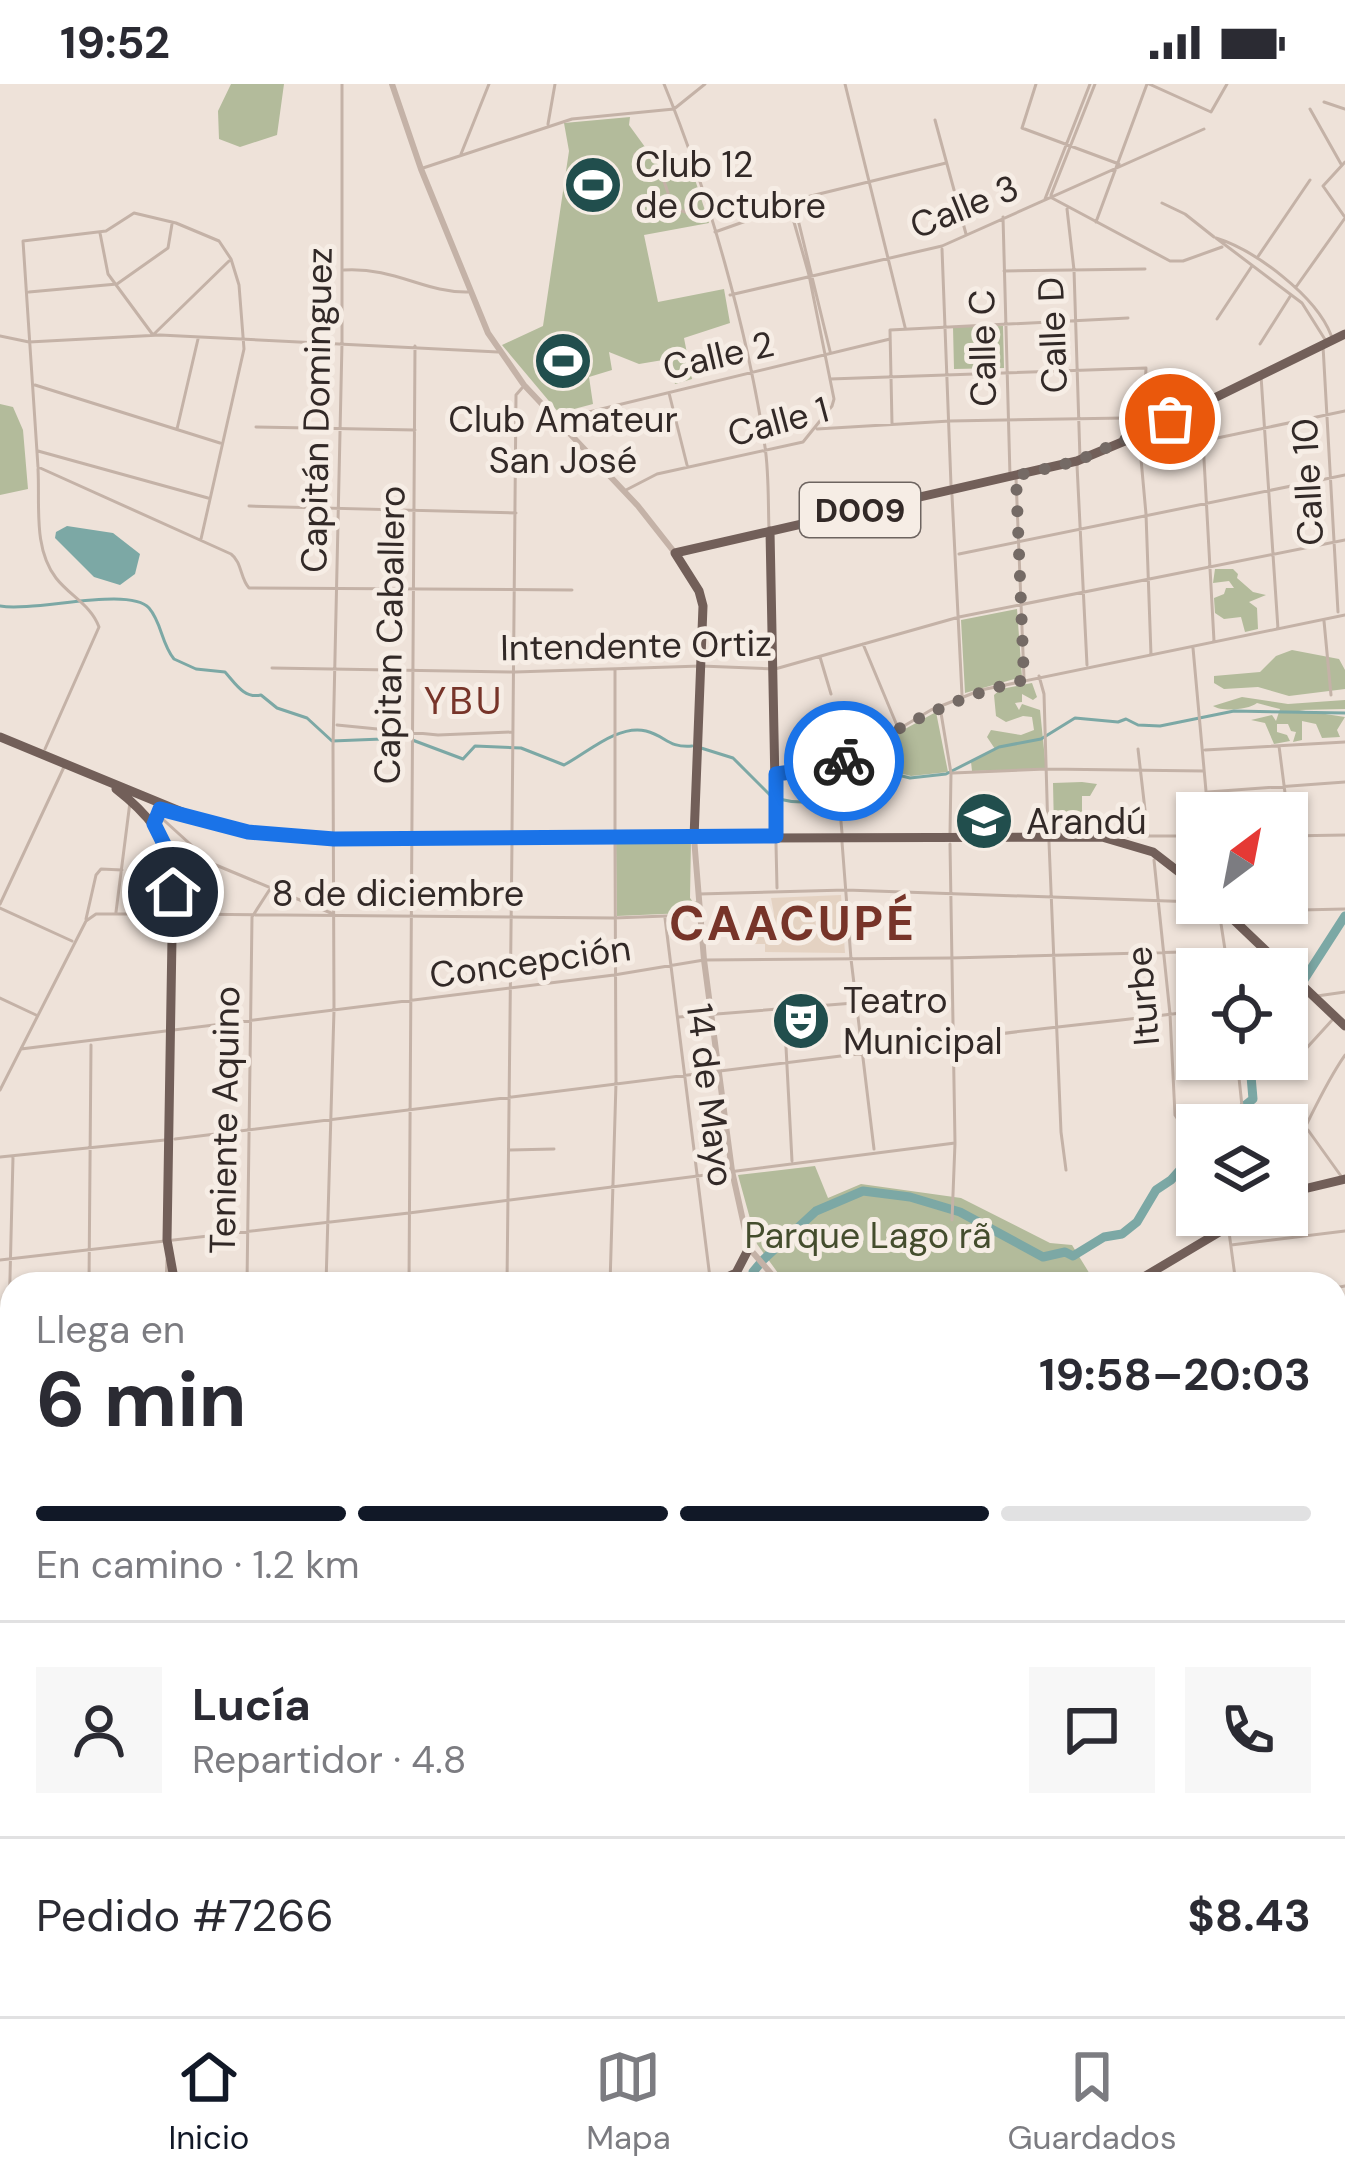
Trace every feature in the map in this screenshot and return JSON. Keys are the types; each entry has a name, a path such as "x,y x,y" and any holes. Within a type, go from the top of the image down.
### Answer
{"main road":[{"name":"D009","path":"675,553 1080,460 1345,334"},
{"name":"D009","path":"770,531 776,836"},
{"path":"675,553 702,598 694,838"},
{"path":"0,737 183,814"},
{"path":"112,785 155,818 171,865 170,1272"},
{"path":"155,818 163,809 248,832 334,839 1102,836 1153,852 1176,870"},
{"path":"1238,924 1263,948"},
{"path":"1310,993 1345,1026"},
{"path":"1308,1189 1344,1182"},
{"path":"1153,1272 1214,1236"},
{"path":"738,1272 753,1253"}],"street":[{"name":"Capitán Dominguez","path":"334,839 343,84"},
{"path":"392,84 469,292 500,352 675,553"},
{"path":"461,154 489,84"},
{"path":"548,125 555,84"},
{"path":"664,84 716,232 749,371 766,451 770,531"},
{"path":"422,169 572,119 674,109 705,84"},
{"path":"844,84 905,328"},
{"path":"1036,84 1022,128 1118,164"},
{"path":"1093,84 1048,198 1170,261 1183,261 1232,243"},
{"path":"1095,224 1148,84 1211,112 1227,84"},
{"path":"1324,102 1345,109"},
{"path":"1260,344 1345,217 1322,186 1343,163 1310,110"},
{"path":"934,120 965,234"},
{"name":"Calle 3","path":"730,295 942,246 1204,129"},
{"path":"635,154 640,174 663,178 673,208"},
{"path":"716,232 790,201 946,163"},
{"path":"1217,319 1310,180"},
{"path":"642,198 662,212 673,208 711,221"},
{"path":"790,201 828,354 832,406 815,429"},
{"path":"1162,202 1185,214 1291,295 1311,313 1328,342"},
{"name":"Calle D","path":"1067,209 1074,270 1088,667"},
{"path":"43,755 99,627 91,610 56,578 40,553 22,241 99,232 134,213 172,222 219,242 231,259 244,338 201,539"},
{"name":"Calle C","path":"1003,217 1008,421 1024,680"},
{"path":"26,292 118,284 168,248 172,222"},
{"path":"99,232 104,263 154,335"},
{"path":"1216,238 1232,243 1312,302 1328,342"},
{"path":"942,246 962,697"},
{"path":"154,335 231,259"},
{"path":"343,271 373,269 449,292 469,292"},
{"path":"1004,271 1145,269"},
{"path":"892,424 890,330 1128,318"},
{"path":"0,336 29,342 154,335 500,352"},
{"path":"177,429 198,337"},
{"name":"Calle 2","path":"555,418 890,339"},
{"name":"Calle 10","path":"1328,342 1328,415 1342,616"},
{"name":"Capitan Caballero","path":"409,1272 415,346"},
{"path":"830,379 1146,368 1141,434 1151,655"},
{"path":"1261,374 1278,629"},
{"path":"33,384 220,443"},
{"path":"507,1272 516,395 524,385"},
{"path":"669,391 688,467"},
{"path":"1214,642 1203,441 1345,411"},
{"path":"1008,421 1125,418"},
{"name":"Calle 1","path":"625,491 645,478 802,442 815,429 1008,421"},
{"path":"256,427 415,430"},
{"path":"37,451 209,499"},
{"path":"38,467 237,559 249,588 572,590"},
{"path":"956,555 1345,475"},
{"path":"249,506 516,513"},
{"name":"Intendente Ortiz","path":"272,668 515,672 775,668 959,617 1345,540"},
{"path":"776,777 836,766 962,697 1040,676 1342,616"},
{"path":"1324,619 1331,695"},
{"path":"863,643 898,728"},
{"path":"1192,646 1206,792"},
{"path":"820,657 831,694"},
{"path":"610,1272 616,1083 615,668"},
{"path":"1040,676 1045,694 1052,956 1066,1170"},
{"path":"940,706 951,772 952,1220"},
{"path":"334,725 438,735 515,731"},
{"path":"1205,750 1345,742"},
{"path":"1279,746 1284,792"},
{"path":"1138,749 1148,836"},
{"path":"65,765 0,906 74,941"},
{"path":"836,766 851,959 874,1151"},
{"path":"951,772 1204,771"},
{"path":"1226,792 1345,782"},
{"path":"116,914 130,800"},
{"path":"155,818 200,857 333,914"},
{"path":"1308,836 1345,835"},
{"path":"776,836 778,892"},
{"path":"1102,836 1176,836"},
{"path":"694,838 710,1013 732,1171 753,1253 768,1272"},
{"path":"326,1272 334,839"},
{"name":"Iturbe","path":"1153,852 1176,1118"},
{"path":"0,1090 86,921 96,875 101,869 122,870"},
{"path":"252,917 270,889"},
{"path":"697,894 846,890 1176,901"},
{"path":"1308,910 1345,909"},
{"path":"691,915 702,911"},
{"name":"8 de diciembre","path":"86,921 96,914 691,915"},
{"name":"Teniente Aquino","path":"247,1272 252,917"},
{"name":"14 de Mayo","path":"665,917 709,1272"},
{"name":"Concepción","path":"21,1049 704,960 1176,954"},
{"path":"1310,993 1345,992"},
{"path":"0,998 38,1016"},
{"path":"677,1017 857,1003"},
{"path":"784,1009 792,1162"},
{"path":"0,1157 1176,1013"},
{"path":"1308,1047 1335,1017"},
{"path":"89,1272 91,1043"},
{"path":"1308,1124 1320,1091 1345,1055"},
{"path":"1308,1132 1344,1182"},
{"path":"0,1260 409,1214 955,1143"},
{"path":"508,1150 554,1150"},
{"path":"10,1272 13,1155"},
{"path":"1231,1245 1345,1231"},
{"path":"1229,1236 1234,1272"}],"green space":[{"path":"231,84 284,84 277,135 240,147 219,139 218,111"},
{"path":"630,117 629,125 661,169 691,167 709,223 644,235 658,302 724,289 730,323 684,338 692,379 675,384 669,359 639,364 609,352 612,370 589,377 593,404 559,413 502,345 543,326 569,151 564,123"},
{"path":"1003,326 1004,368 954,369 953,327"},
{"path":"0,404 13,407 23,430 28,489 0,495"},
{"path":"1215,569 1233,569 1253,592 1266,595 1249,602 1257,608 1258,629 1245,632 1241,617 1224,619 1215,613 1214,598 1234,588 1229,581 1213,583"},
{"path":"1017,609 1022,677 965,693 961,620"},
{"path":"1292,650 1339,659 1345,670 1345,689 1289,696 1258,687 1224,689 1214,683 1214,676 1260,672 1276,656"},
{"path":"1032,683 1037,697 1033,700 1022,694 1022,702 1015,703 1019,710 1022,704 1040,710 1046,769 972,771 971,762 995,749 987,737 991,730 1021,735 1034,730 1032,717 1006,722 996,716 994,695 1001,689"},
{"path":"1242,697 1288,704 1345,700 1345,709 1299,710 1345,717 1337,730 1340,737 1322,738 1316,724 1302,721 1302,740 1293,742 1296,732 1288,724 1277,724 1277,732 1290,741 1274,744 1265,723 1251,720 1272,715 1276,721 1280,709 1257,703 1235,709 1213,706"},
{"path":"936,712 948,772 911,776 884,769 872,788 845,791 841,764"},
{"path":"1053,783 1097,784 1090,796 1082,796 1082,830 1054,830"},
{"path":"616,841 691,841 690,898 699,906 685,913 617,916"},
{"name":"Parque Lago rã","path":"815,1166 828,1198 861,1184 961,1198 1050,1243 1072,1245 1089,1272 777,1272 757,1244 738,1175"}],"shaded area":[{"path":"841,895 845,953 765,952 765,944 746,944 746,937 765,937 766,944 771,943 771,898"}],"water":[{"path":"67,526 113,533 140,554 135,574 120,585 94,577 55,538"}],"waterway":[{"path":"0,606 103,599 138,602 153,614 174,659 196,669 225,672 245,692 307,718 332,741 407,738 463,759 475,746 521,748 564,765 614,736 635,730 692,746"},
{"path":"779,799 814,801 871,791 886,772 910,778 946,774 999,747 1041,739 1075,718 1126,719 1160,726 1234,711 1345,713"},
{"path":"701,748 733,758 770,795"},
{"path":"1308,973 1345,916"},
{"path":"1247,1104 1253,1099 1251,1080"},
{"path":"753,1272 816,1211 863,1191 910,1197 960,1212 1043,1257 1065,1252 1073,1256 1104,1237 1122,1234 1137,1222 1156,1190 1176,1174"}],"way so far":[{"path":"844,761 931,710 965,695 1024,680 1016,476 1077,461 1170,419"}],"place":[{"name":"Club 12 de Octubre","path":"593,185"},
{"name":"Club Amateur San José","path":"563,361"},
{"name":"Arandú","path":"984,821"},
{"name":"Teatro Municipal","path":"801,1021"}],"district":[{"name":"YBU","path":"464,700"},
{"name":"CAACUPÉ","path":"793,923"}],"route":[{"path":"173,892 167,850 154,824 160,809 248,832 334,839 776,836 776,774 844,761"}]}
